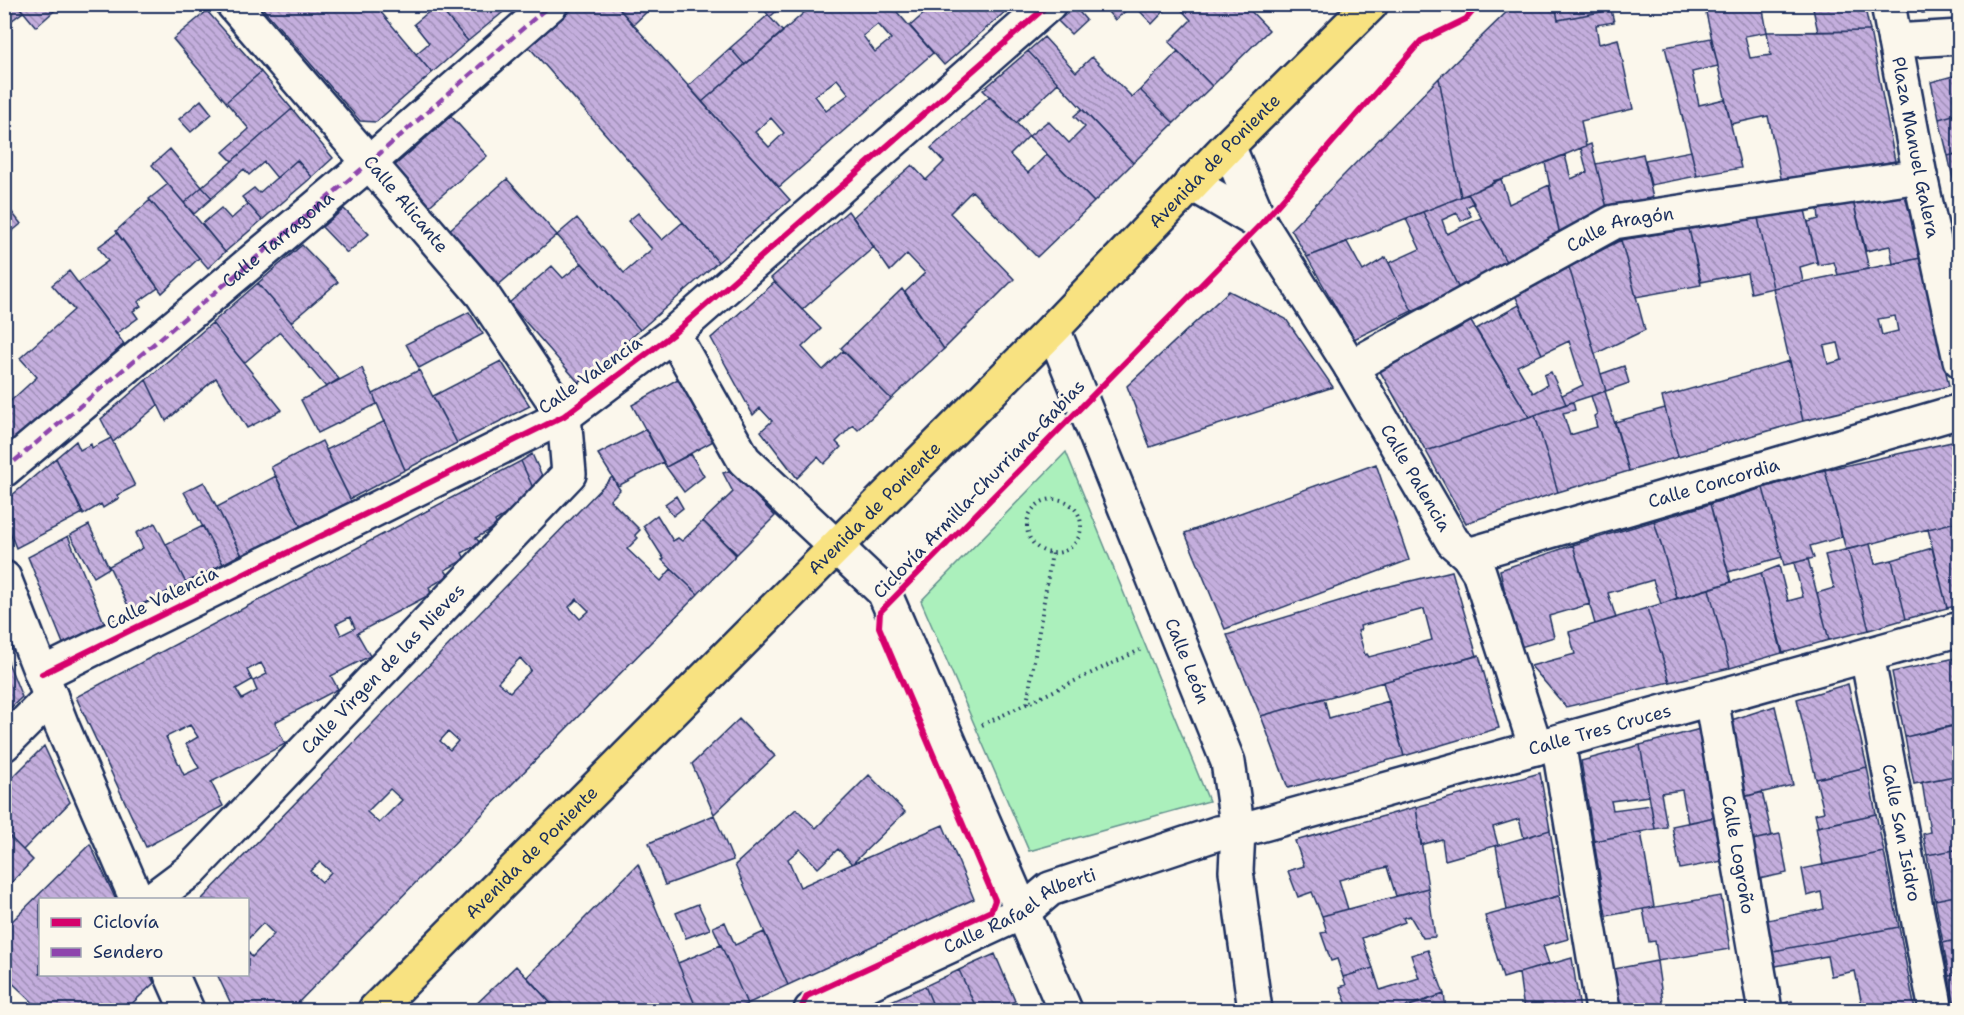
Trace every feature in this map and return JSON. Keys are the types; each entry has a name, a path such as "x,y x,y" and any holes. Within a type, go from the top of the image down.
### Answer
{"main road":[{"name":"Avenida de Poniente","path":"375,1011 1053,329 1227,146 1371,4"}],"street":[{"name":"Calle Alicante","path":"233,4 482,294 564,416"},
{"name":"Calle Tarragona","path":"4,470 370,162 551,4"},
{"name":"Calle Valencia","path":"4,744 46,686 564,416 673,334 1048,4"},
{"name":"Plaza Manuel Galera","path":"1888,4 1920,176 1952,284 1959,360"},
{"path":"1895,41 1959,37"},
{"name":"Calle Palencia","path":"1227,146 1261,224 1351,367 1453,542 1468,555 1479,572 1547,745 1603,1011"},
{"name":"Calle Aragón","path":"1351,367 1614,222 1920,176"},
{"name":"Calle Palencia","path":"1191,183 1261,224"},
{"name":"Calle León","path":"1053,329 1228,762 1238,831 1236,871 1255,1011"},
{"path":"673,334 744,460 884,592 1065,1011"},
{"name":"Calle Concordia","path":"1468,555 1959,411"},
{"name":"Calle Virgen de las Nieves","path":"154,898 191,870 569,474 564,416"},
{"path":"4,578 46,686 136,898"},
{"name":"Calle Tres Cruces","path":"1238,831 1959,629"},
{"name":"Calle San Isidro","path":"1867,656 1936,1011"},
{"name":"Calle Logroño","path":"1711,698 1765,1011"},
{"name":"Calle Rafael Alberti","path":"811,1011 1023,912 1050,889 1218,832 1238,831"},
{"path":"171,976 187,1011"}],"path":[{"path":"1050,499 1063,501 1073,507 1079,517 1081,529 1077,540 1069,549 1052,553 1035,547 1029,536 1027,524 1030,512 1039,504 1050,499"},
{"path":"1027,703 1052,553"},
{"path":"949,741 1176,633"}],"green space":[{"path":"1066,452 1209,801 1029,851 921,601"}],"building":[{"path":"4,4 17,4 23,12 4,26"},
{"path":"17,4 62,4 36,27"},
{"path":"259,4 374,4 432,73 376,122 360,121"},
{"path":"503,4 507,9 468,41 437,5"},
{"path":"578,4 615,4 790,200 718,262 529,47"},
{"path":"615,4 655,4 633,25"},
{"path":"759,4 784,4 770,17"},
{"path":"814,4 890,4 933,53 779,187 702,102","holes":["878,24 891,39 875,52 863,36","837,79 849,94 826,111 815,96","771,118 784,133 769,147 755,132"]},
{"path":"935,4 1014,4 944,65 910,26"},
{"path":"1101,4 1133,4 1133,5 1115,20"},
{"path":"1133,4 1171,4 1152,24"},
{"path":"1176,4 1244,4 1269,30 1212,86 1169,42 1191,20"},
{"path":"1515,4 1555,4 1558,20 1611,10 1614,22 1596,25 1599,44 1618,39 1633,109 1581,121 1586,146 1520,173 1493,181 1494,183 1461,197 1439,78"},
{"path":"1555,4 1615,4 1616,9 1558,20"},
{"path":"1704,4 1762,4 1767,32 1870,31 1895,161 1782,183 1768,116 1731,124","holes":["1767,32 1771,55 1750,58 1745,36"]},
{"path":"1812,4 1864,4 1870,31 1818,32"},
{"path":"1920,4 1960,4 1960,10 1922,13"},
{"path":"437,5 468,41 432,73 416,54 429,43 414,24"},
{"path":"1075,7 1086,20 1071,34 1058,21"},
{"path":"207,11 261,72 226,102 173,39"},
{"path":"768,15 783,32 745,65 730,48"},
{"path":"1044,37 1076,72 1092,57 1132,97 1140,90 1174,123 1133,163 1028,51"},
{"path":"1711,38 1718,66 1692,72 1699,105 1725,99 1741,168 1697,176 1665,47"},
{"path":"730,48 745,65 702,102 688,86"},
{"path":"1028,51 1058,83 1016,123 983,90"},
{"path":"1178,51 1212,86 1174,123 1140,90"},
{"path":"261,72 292,109 232,161 223,152 249,129 226,102"},
{"path":"1960,74 1960,113 1939,119 1931,82"},
{"path":"1439,78 1461,197 1307,257 1291,229"},
{"path":"990,96 1029,136 1010,155 1028,173 1047,154 1094,202 1037,257 972,191 950,213 1014,279 944,349 905,292 925,273 907,254 890,271 853,217 912,165 926,180 944,162 931,148"},
{"path":"201,100 212,114 191,132 179,119"},
{"path":"292,109 333,158 312,177 297,160 277,178 264,162 249,175 244,169 212,198 202,187"},
{"path":"1082,109 1133,163 1094,202 1029,136 1048,121 1069,143 1085,127 1074,116"},
{"path":"1960,113 1960,153 1948,156 1939,119"},
{"path":"451,116 487,156 427,208 392,168"},
{"path":"1591,144 1609,216 1561,240 1545,163 1565,155 1571,179 1587,172 1581,148"},
{"path":"170,149 202,187 184,203 152,165"},
{"path":"1691,151 1697,176 1651,185 1645,160"},
{"path":"1960,153 1960,192 1956,192 1948,156"},
{"path":"1643,154 1655,207 1609,216 1596,164"},
{"path":"297,160 312,177 262,220 242,197 254,188 259,193"},
{"path":"507,179 557,235 496,287 447,232"},
{"path":"1501,179 1509,204 1549,185 1561,240 1508,265 1468,194"},
{"path":"168,184 225,252 208,268 149,199"},
{"path":"202,187 212,198 194,214 184,203"},
{"path":"1468,194 1474,203 1466,207 1471,216 1461,221 1457,213 1442,220 1447,234 1481,218 1508,265 1459,289 1423,212"},
{"path":"1905,195 1921,258 1893,264 1890,246 1866,251 1853,201"},
{"path":"150,200 199,258 162,293 116,231"},
{"path":"1853,201 1869,269 1838,275 1834,262 1818,265 1808,222 1819,219 1818,208"},
{"path":"248,204 262,220 225,252 202,224 221,208 231,219"},
{"path":"344,209 369,234 347,253 322,227"},
{"path":"1805,210 1817,262 1800,267 1803,282 1773,288 1758,218"},
{"path":"11,211 21,224 4,238 4,217"},
{"path":"848,211 874,247 802,310 771,278"},
{"path":"1423,212 1459,289 1412,311 1389,263 1420,249 1406,219"},
{"path":"638,213 662,240 683,222 718,262 640,330 557,235 577,218 624,273 652,249 628,221"},
{"path":"1758,218 1773,288 1751,293 1747,273 1701,282 1689,229"},
{"path":"1689,229 1701,285 1636,297 1621,240"},
{"path":"117,233 158,288 138,302 141,306 133,311 138,318 116,334 78,283 108,261 98,247"},
{"path":"1621,240 1645,330 1595,354 1569,267"},
{"path":"1347,242 1363,271 1386,257 1412,311 1354,339 1307,257"},
{"path":"302,245 338,282 291,322 258,283"},
{"path":"1921,258 1949,386 1803,421 1773,288","holes":["1895,316 1898,331 1882,335 1878,319","1838,343 1842,360 1828,364 1824,346"]},
{"path":"582,263 640,330 579,383 509,303 552,266 563,278"},
{"path":"1569,267 1606,391 1566,404 1562,395 1583,385 1569,341 1542,354 1515,295"},
{"path":"69,271 124,344 4,453 4,407 37,377 20,358 74,310 52,285"},
{"path":"775,282 821,329 802,347 823,370 843,351 891,399 858,430 853,425 836,442 841,447 824,464 818,457 797,478 761,431 772,421 760,408 753,415 711,338"},
{"path":"258,283 339,379 326,387 280,332 244,363 212,323"},
{"path":"902,289 944,349 891,399 841,348"},
{"path":"1229,291 1286,319 1333,387 1150,447 1127,386"},
{"path":"1519,305 1542,354 1517,366 1533,393 1547,385 1544,375 1551,372 1566,404 1529,417 1476,329"},
{"path":"469,312 483,334 419,368 406,344"},
{"path":"1470,320 1529,417 1426,451 1378,368"},
{"path":"212,323 282,410 247,428 216,378 166,421 146,380"},
{"path":"501,361 530,406 457,443 433,396"},
{"path":"1790,361 1803,421 1678,457 1662,397"},
{"path":"1624,366 1629,383 1606,391 1601,374"},
{"path":"362,368 377,404 318,433 301,400"},
{"path":"419,370 457,443 405,470 373,394"},
{"path":"683,376 717,439 666,467 632,405"},
{"path":"146,380 158,405 113,442 101,419"},
{"path":"1605,391 1629,471 1558,492 1535,415 1573,402 1575,410 1563,413 1570,435 1597,427 1594,416 1597,414 1591,396"},
{"path":"1665,408 1678,457 1629,471 1615,422"},
{"path":"1535,415 1558,492 1466,523 1426,451"},
{"path":"385,421 405,470 350,499 326,450"},
{"path":"646,429 664,462 618,486 598,454"},
{"path":"111,438 135,486 117,495 119,498 103,508 101,504 83,515 56,458 76,441 80,450 91,444 92,448"},
{"path":"322,441 352,503 302,529 271,467"},
{"path":"1952,442 1960,473 1960,521 1846,550 1825,470"},
{"path":"532,454 543,478 533,488 521,461"},
{"path":"691,454 704,476 684,492 666,467"},
{"path":"56,458 83,513 16,548 4,517 4,502"},
{"path":"521,461 533,488 513,510 495,521 497,526 476,538 480,543 462,553 465,559 445,570 449,576 429,587 431,594 357,633 370,656 331,676 338,689 275,722 285,744 211,782 223,806 146,847 76,697","holes":["350,617 355,628 341,635 336,624","261,663 267,674 253,681 257,691 242,699 236,689 252,680 247,670","190,725 198,737 186,744 199,768 184,775 166,737"]},
{"path":"1376,464 1409,560 1225,629 1185,533"},
{"path":"735,469 743,483 775,516 737,554 703,521 733,492 723,473"},
{"path":"1825,470 1842,537 1810,546 1814,558 1784,565 1763,488"},
{"path":"276,476 302,529 244,559 217,507"},
{"path":"612,477 620,490 610,500 640,530 635,535 638,538 627,549 661,581 671,569 698,594 291,1010 234,1010 218,976 249,976 249,953 252,957 274,934 263,923 249,938 249,898 203,898","holes":["577,599 589,611 580,619 569,607","520,658 531,670 510,692 498,682","448,732 458,741 450,750 440,741","390,789 402,800 379,823 367,812","320,862 331,872 322,882 310,871"]},
{"path":"204,482 241,554 223,564 184,492"},
{"path":"1763,488 1782,557 1728,572 1710,504"},
{"path":"676,496 683,508 673,516 665,504"},
{"path":"1710,504 1731,582 1677,598 1654,521"},
{"path":"657,515 673,541 678,538 682,541 703,521 736,555 698,594 662,560 664,559 643,526"},
{"path":"1654,521 1677,598 1661,604 1653,580 1608,593 1616,618 1595,624 1573,545"},
{"path":"1960,521 1960,605 1947,608 1928,529"},
{"path":"155,523 186,583 131,612 109,566 143,548 136,533"},
{"path":"89,525 109,568 94,577 70,535"},
{"path":"203,526 223,564 186,583 166,544"},
{"path":"68,536 105,625 64,646 28,557"},
{"path":"1870,544 1875,564 1892,560 1906,619 1869,630 1848,549"},
{"path":"1573,545 1590,604 1549,616 1554,637 1517,648 1500,570"},
{"path":"1932,548 1947,608 1906,619 1892,560"},
{"path":"1848,549 1869,630 1829,640 1817,593 1834,588 1825,555"},
{"path":"1808,559 1829,640 1783,653 1761,573 1779,566 1788,601 1803,597 1794,563"},
{"path":"1452,571 1477,656 1261,716 1227,635 1382,588","holes":["1424,609 1432,640 1369,657 1365,655 1358,631 1361,630 1360,626"]},
{"path":"1761,573 1782,653 1730,668 1709,589"},
{"path":"1709,589 1730,668 1670,682 1647,608"},
{"path":"1647,608 1670,682 1566,707 1531,666 1575,654 1569,632"},
{"path":"4,652 22,697 4,714"},
{"path":"1479,655 1499,728 1404,756 1383,682"},
{"path":"1960,657 1960,707 1954,709 1959,725 1905,737 1892,672"},
{"path":"1848,684 1867,767 1816,779 1797,699"},
{"path":"1324,698 1329,718 1389,701 1404,756 1288,788 1261,716"},
{"path":"1775,706 1793,785 1739,798 1725,722"},
{"path":"739,719 775,756 714,814 692,764"},
{"path":"1955,725 1960,744 1960,775 1914,784 1905,737"},
{"path":"1700,729 1715,817 1688,823 1682,790 1661,793 1667,827 1655,829 1640,745"},
{"path":"1640,745 1649,796 1611,801 1613,810 1651,805 1655,829 1594,841 1581,761"},
{"path":"44,746 70,802 23,850 4,831 4,786"},
{"path":"1867,767 1876,814 1818,827 1815,814 1824,812 1816,779"},
{"path":"1540,773 1550,830 1524,838 1519,819 1493,827 1498,845 1445,860 1442,839 1421,845 1416,807"},
{"path":"869,775 905,812 852,864 943,825 974,899 788,985 735,865 796,809 816,828","holes":["800,849 818,868 838,849 852,864 800,887 788,859"]},
{"path":"1960,775 1960,849 1927,855 1923,834 1930,832 1922,782"},
{"path":"1762,792 1772,836 1747,841 1739,798"},
{"path":"1416,807 1428,888 1396,896 1387,867 1339,880 1348,909 1322,916 1312,892 1298,897 1288,871 1304,866 1295,841"},
{"path":"1876,814 1884,852 1823,865 1816,827"},
{"path":"714,815 733,860 665,885 649,843"},
{"path":"1715,817 1723,861 1680,869 1672,826"},
{"path":"1550,830 1561,895 1507,910 1496,846"},
{"path":"4,831 33,860 4,890"},
{"path":"1641,832 1654,907 1606,916 1594,841"},
{"path":"1780,834 1787,873 1754,880 1747,841"},
{"path":"90,844 115,898 39,898 39,976 151,976 154,983 125,1010 41,1010 4,975 4,929"},
{"path":"1960,849 1960,895 1935,900 1927,855"},
{"path":"1884,852 1899,927 1768,952 1762,921 1824,909 1821,892 1807,896 1802,869"},
{"path":"638,864 697,1010 557,1010 527,977"},
{"path":"1428,888 1435,937 1423,938 1410,916 1403,918 1405,922 1362,938 1373,968 1343,977 1337,959 1331,961 1321,933 1327,932 1322,916"},
{"path":"1960,895 1960,939 1943,943 1935,900"},
{"path":"1559,896 1568,939 1543,946 1549,964 1503,978 1485,916"},
{"path":"1721,896 1730,949 1658,961 1655,941 1649,942 1643,909"},
{"path":"698,904 710,929 686,938 676,913"},
{"path":"725,922 735,945 764,932 788,985 747,1004 713,927"},
{"path":"1899,927 1915,1010 1863,1010 1855,971 1831,976 1827,956 1771,967 1768,952"},
{"path":"1960,939 1960,974 1949,976 1943,943"},
{"path":"721,945 747,1004 734,1010 697,1010 678,963"},
{"path":"1428,950 1444,994 1395,1010 1349,1010 1340,987 1346,985 1343,977 1373,968 1380,990 1419,978 1411,955"},
{"path":"995,954 1015,1001 996,1010 977,1010 959,970"},
{"path":"1572,958 1580,1010 1524,1010 1519,973"},
{"path":"1657,961 1664,1010 1620,1010 1614,969"},
{"path":"516,966 557,1010 470,1010"},
{"path":"959,970 977,1010 935,1010 925,986"},
{"path":"1960,974 1960,1009 1956,1010 1949,976"},
{"path":"925,986 935,1010 896,1010 891,1001"},
{"path":"1444,994 1446,1010 1395,1010 1416,1004"},
{"path":"891,1001 896,1010 870,1010"},
{"path":"1792,1001 1794,1010 1778,1010 1777,1005"}],"marked path":[{"path":"4,470 370,162 551,4"}],"cycle path":[{"path":"42,674 564,416 673,334 1049,4"},
{"name":"Ciclovía Armilla-Churriana-Gabias","path":"800,1010 807,996 991,911 995,900 879,627 880,612 1261,224 1421,41 1466,19 1479,4"}]}
